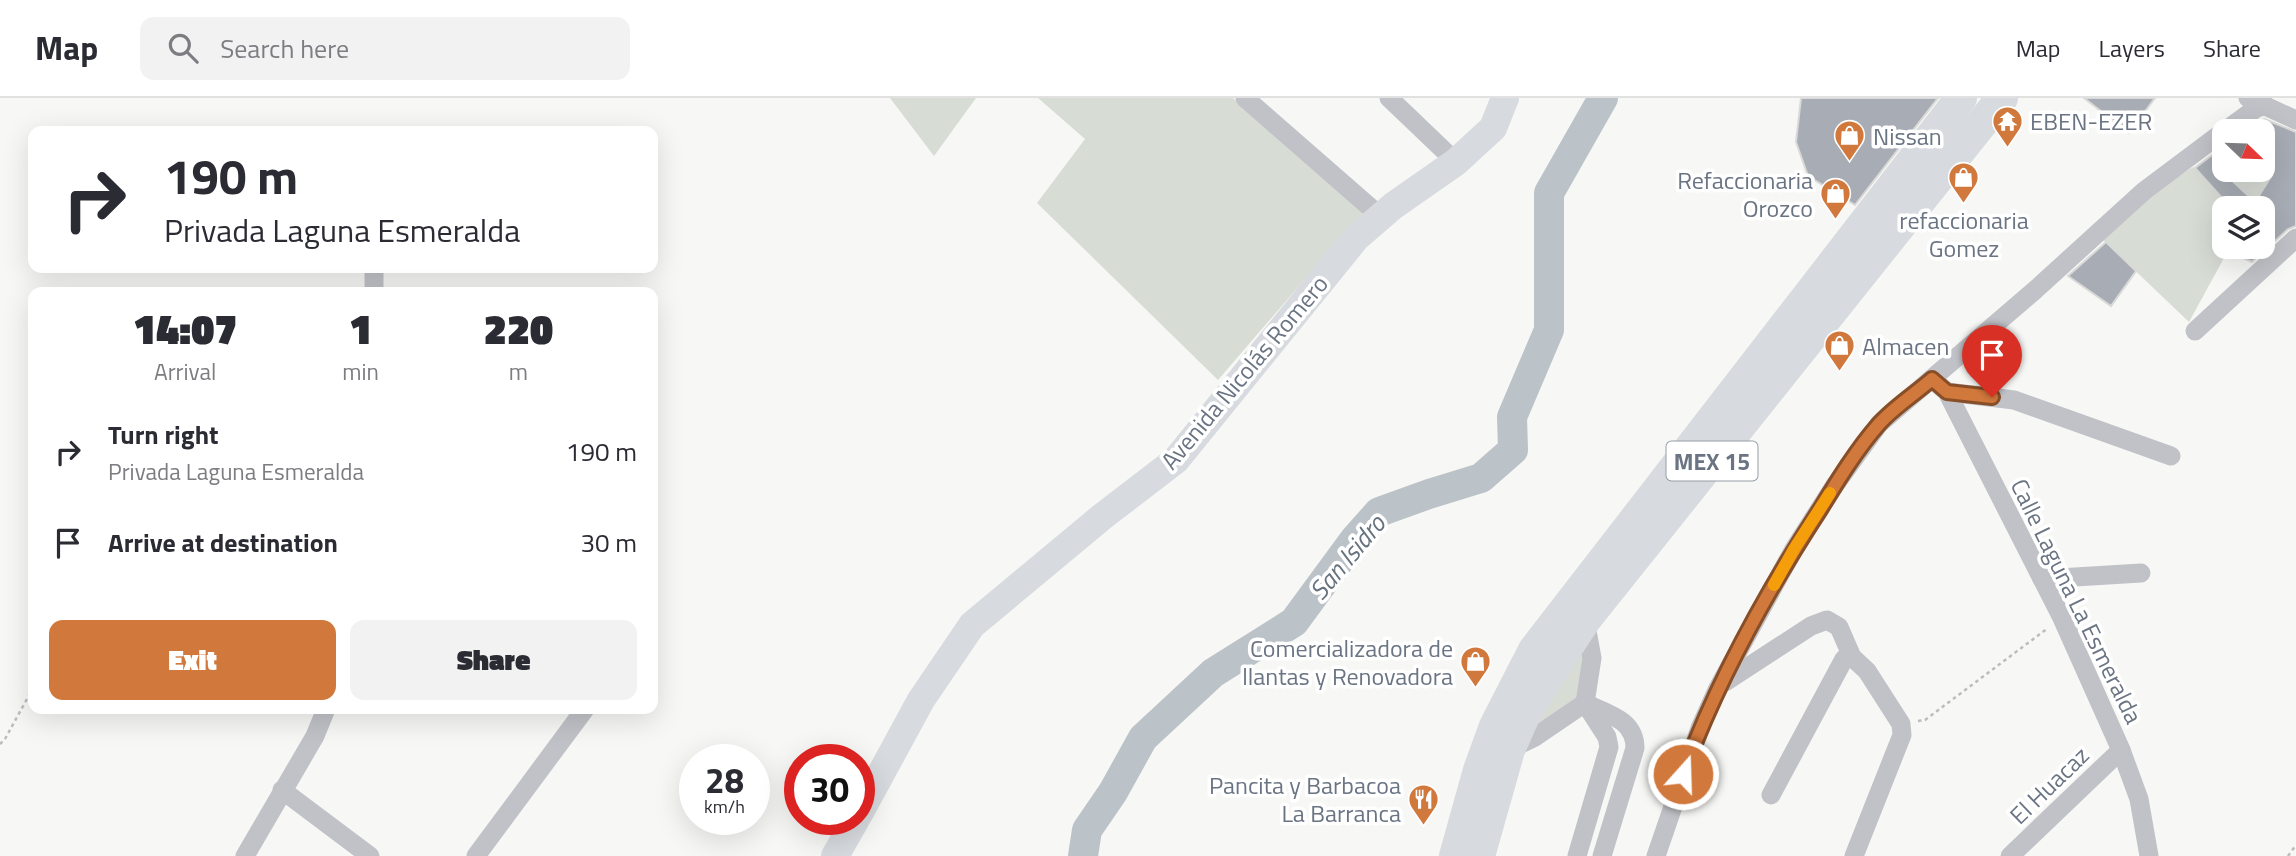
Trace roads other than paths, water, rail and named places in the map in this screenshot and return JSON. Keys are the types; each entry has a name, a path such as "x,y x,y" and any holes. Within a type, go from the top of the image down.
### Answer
{"main road":[{"name":"MEX 15","path":"1455,856 1479,770 1495,726 1534,650 1961,98"},
{"name":"MEX 15","path":"1479,856 1509,750 1527,709 1585,620 2002,98"}],"street":[{"path":"1245,98 1380,216"},
{"path":"1390,98 1456,162"},
{"name":"Avenida Nicolás Romero","path":"875,785 921,700 972,625 1102,516 1176,460 1356,238 1380,216 1456,162 1493,128 1504,98"},
{"path":"2241,119 2266,103 2296,120"},
{"path":"1656,856 1700,729 1720,685 1794,549 1835,485 1880,424 2034,291 2144,191 2212,140"},
{"path":"2195,331 2296,238"},
{"name":"Calle Laguna La Esmeralda","path":"1932,379 1947,392 2062,618 2140,799 2149,856"},
{"path":"1947,392 2014,400 2171,456"},
{"path":"2042,579 2141,573"},
{"path":"1577,856 1609,747 1607,737 1585,703 1592,658 1585,620"},
{"path":"1720,685 1811,626 1827,620 1839,627 1852,656 1867,671 1900,724 1902,735 1854,856"},
{"path":"1771,795 1844,659 1852,656"},
{"path":"1509,750 1535,737 1585,703"},
{"path":"1585,703 1629,725 1635,736 1635,748 1602,856"},
{"path":"245,856 314,736 324,714"},
{"path":"476,856 581,714"},
{"name":"El Huacaz","path":"2010,856 2121,750"},
{"path":"282,790 370,856"},
{"path":"1590,815 1614,821"},
{"path":"835,856 847,835"}],"waterway":[{"name":"San Isidro","path":"1083,856 1087,830 1113,792 1143,738 1213,673 1294,622 1355,539 1379,512 1481,478 1513,450 1512,417 1549,330 1549,193 1603,98"}],"place":[{"name":"EBEN-EZER","path":"2007,148"},
{"name":"Nissan","path":"1850,163"},
{"name":"refaccionaria Gomez","path":"1964,205"},
{"name":"Refaccionaria Orozco","path":"1836,221"},
{"name":"Almacen","path":"1839,373"},
{"name":"Comercializadora de llantas y Renovadora","path":"1476,689"},
{"name":"Pancita y Barbacoa La Barranca","path":"1424,826"}]}
